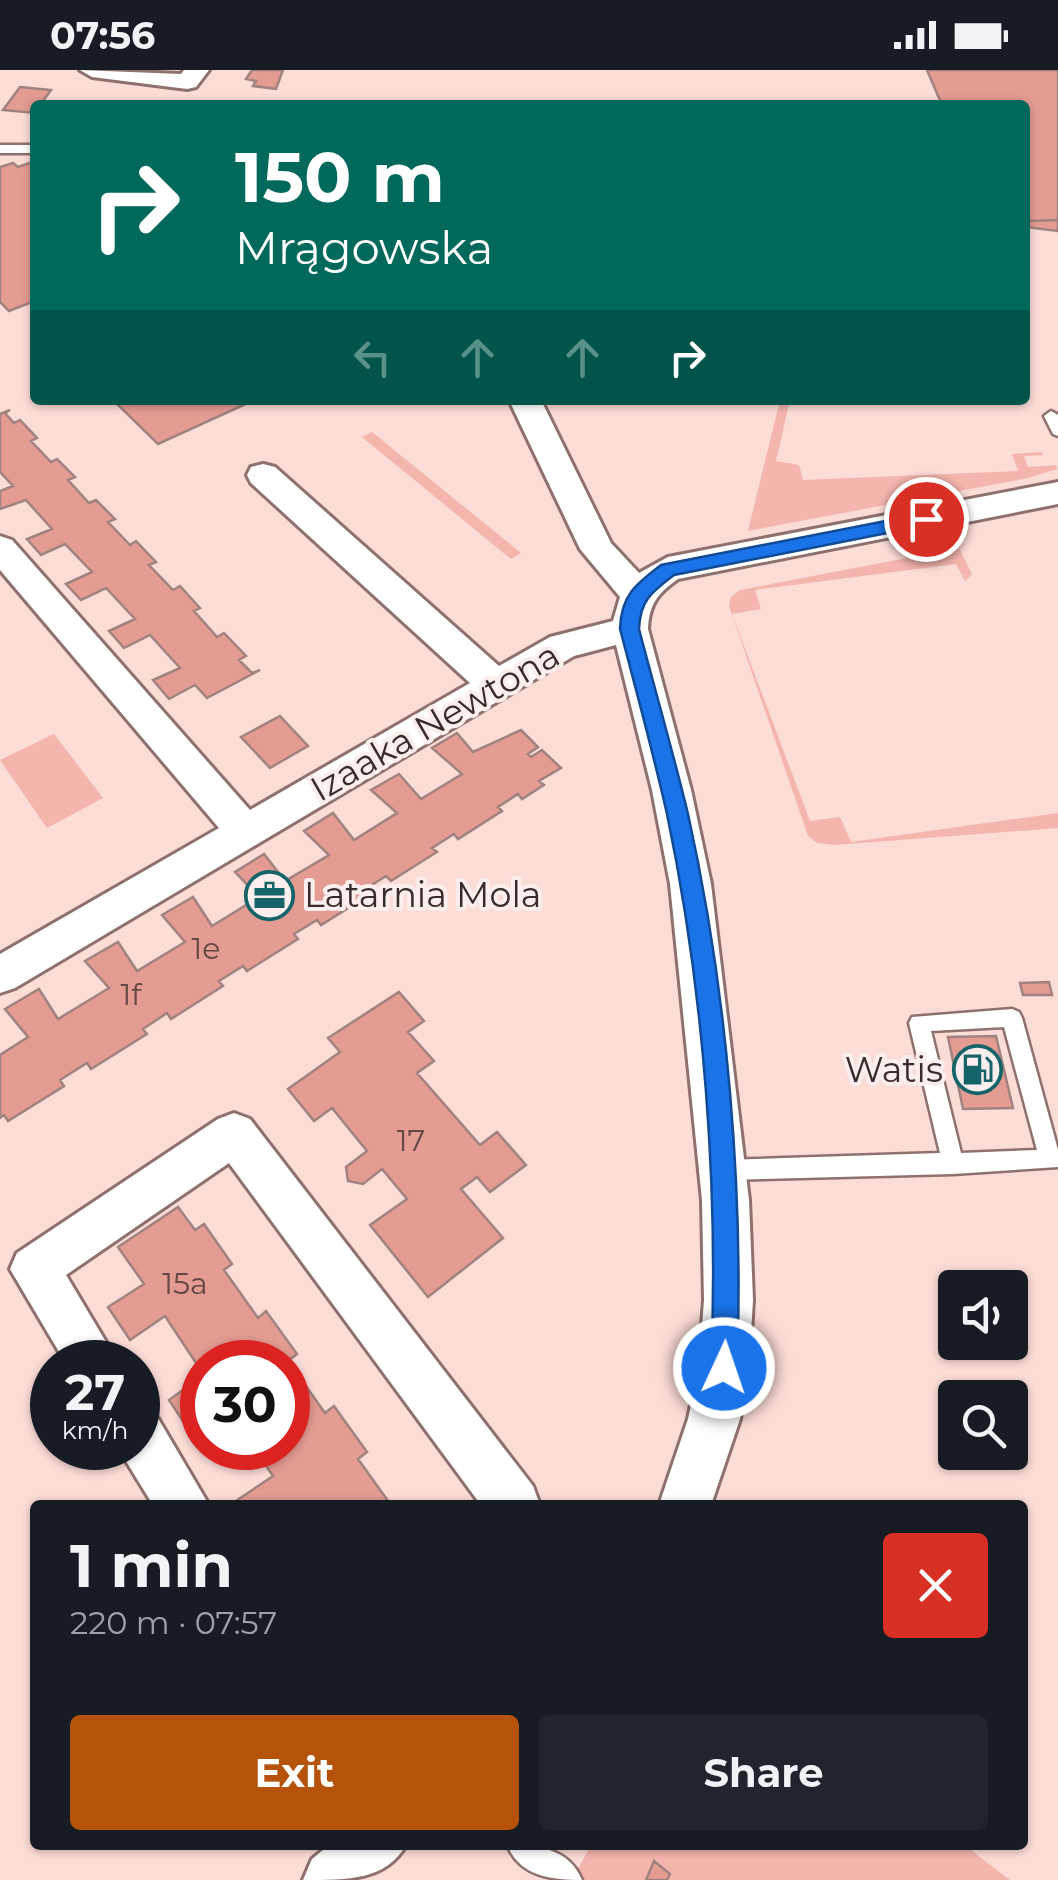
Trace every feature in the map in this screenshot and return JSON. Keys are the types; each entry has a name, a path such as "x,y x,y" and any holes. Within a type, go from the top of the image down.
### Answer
{"street":[{"path":"92,70 192,76"},
{"path":"527,405 597,549 634,611 674,799 704,979 724,1170 728,1274 724,1368 703,1458 687,1500"},
{"path":"263,475 495,684"},
{"name":"Izaaka Newtona","path":"0,976 495,684 634,611 668,570 1058,493"},
{"path":"4,559 246,832"},
{"path":"80,1340 34,1268 234,1134 510,1500"},
{"path":"160,1468 180,1500"},
{"path":"333,1880 370,1850"}],"lane":[{"path":"0,149 30,149"},
{"path":"1051,416 1058,431"},
{"path":"724,1170 953,1164 1050,1160 1012,1018 919,1023 953,1164"},
{"path":"528,1850 568,1880"}],"shaded area":[{"path":"779,405 789,405 776,461 799,465 803,480 1018,471 1012,454 1042,452 1043,455 1024,456 1028,467 1056,465 1057,469 1028,478 748,531"},
{"path":"372,432 521,553 511,559 362,437"},
{"path":"959,548 972,574 965,581 956,564 755,590 761,609 732,614 810,821 840,817 851,842 1058,813 1058,828 834,845 817,843 808,836 729,606 731,597 740,590"},
{"path":"54,734 103,798 47,828 0,760"},
{"path":"588,1850 971,1850 1010,1880 572,1880"}],"building":[{"path":"252,70 283,70 276,89 253,86 256,81 246,79"},
{"path":"927,70 1058,70 1058,220 1030,221 1030,100 940,100"},
{"path":"20,87 51,90 44,100 30,100 30,113 3,110"},
{"path":"13,163 18,167 30,163 30,303 9,311 0,302 0,167"},
{"path":"1058,220 1058,231 1030,228 1030,221"},
{"path":"118,405 243,405 158,444"},
{"path":"10,410 5,413 14,423 20,420 37,438 31,441 51,462 57,459 75,477 68,480 89,503 96,500 115,519 108,522 130,545 136,541 156,562 149,565 173,590 180,586 200,608 194,611 217,637 224,633 246,656 239,660 252,673 260,670 207,698 195,685 169,699 153,680 180,668 150,635 124,648 109,631 135,619 106,588 81,600 66,584 92,572 65,544 41,555 27,539 52,529 26,500 0,509 0,491 13,486 0,472 0,414"},
{"path":"280,716 308,746 270,768 241,737"},
{"path":"521,730 538,747 528,754 531,757 542,750 561,768 539,781 544,785 522,799 518,794 498,807 502,811 458,839 454,834 432,848 437,852 391,881 386,876 364,890 369,895 321,925 317,920 294,934 298,939 247,971 243,966 219,981 223,986 171,1019 167,1013 143,1029 147,1034 91,1069 87,1063 60,1080 64,1086 8,1121 4,1115 0,1118 0,1055 28,1037 5,1009 39,989 58,1019 109,988 85,961 118,942 137,971 185,942 162,915 193,897 212,926 259,897 235,872 264,854 285,881 329,855 304,831 333,813 354,840 397,813 371,790 399,774 421,799 462,774 432,748 457,733 473,752"},
{"path":"1049,982 1052,995 1023,995 1020,983"},
{"path":"399,992 424,1021 408,1032 434,1061 417,1073 480,1145 497,1132 526,1165 490,1192 477,1177 461,1189 503,1238 428,1297 370,1225 407,1199 382,1169 363,1184 348,1181 346,1167 367,1151 332,1108 314,1121 288,1089 340,1052 328,1038"},
{"path":"996,1036 1013,1108 963,1109 948,1037"},
{"path":"178,1207 195,1230 204,1224 232,1264 224,1270 258,1318 266,1311 287,1340 181,1340 165,1316 130,1340 108,1307 144,1284 118,1247"},
{"path":"180,1392 180,1417 169,1400"},
{"path":"310,1392 325,1413 334,1406 367,1452 358,1459 387,1500 237,1500 273,1476 269,1470 310,1470"},
{"path":"654,1861 670,1874 667,1880 646,1880"}],"place":[{"name":"Latarnia Mola","path":"269,895"},
{"name":"Watis","path":"978,1070"}],"route":[{"path":"724,1368 728,1274 724,1170 704,979 678,816 630,629 630,610 637,593 668,570 926,519"}]}
